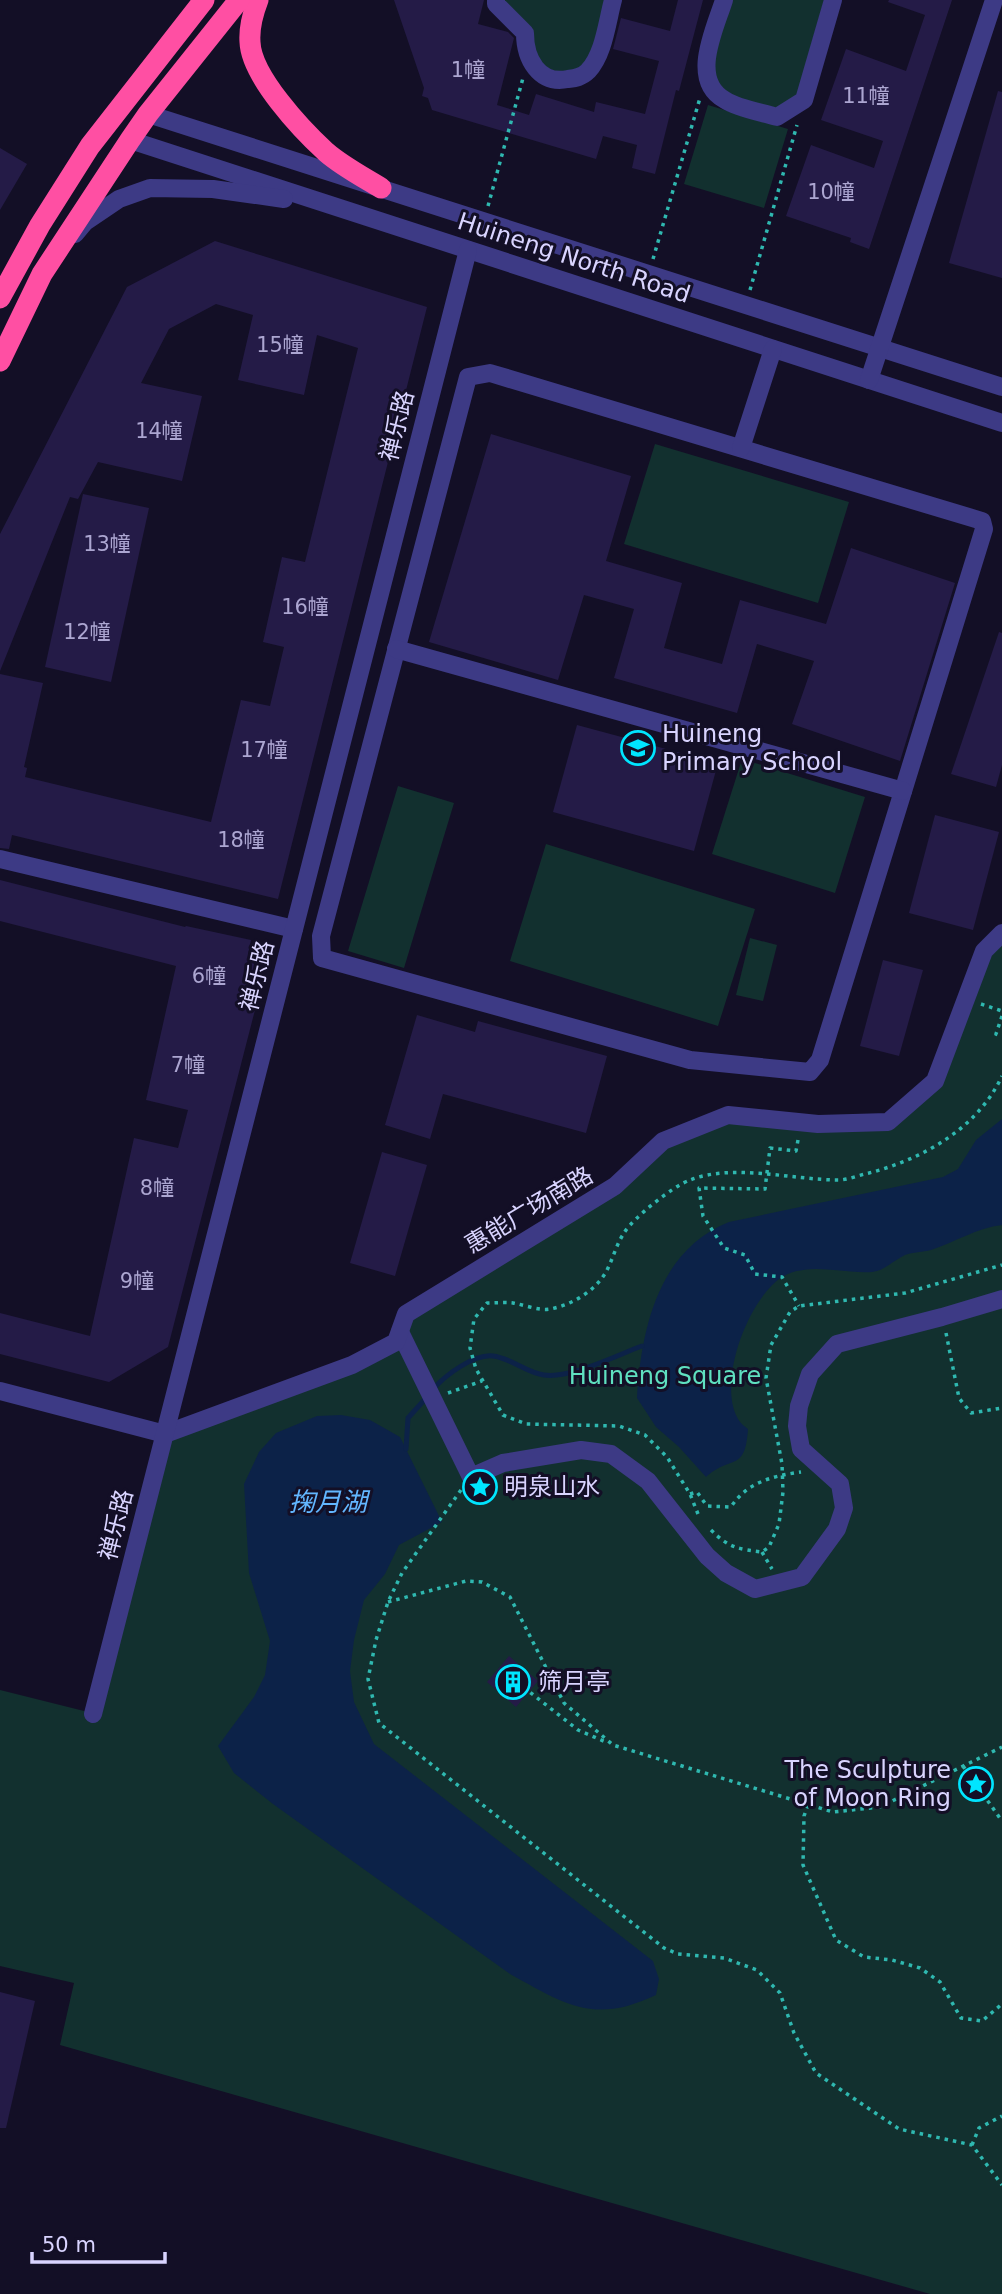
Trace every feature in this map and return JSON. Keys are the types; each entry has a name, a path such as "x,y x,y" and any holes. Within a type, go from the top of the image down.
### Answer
{"highway":[{"path":"0,299 40,225 90,146 204,0"},
{"path":"0,361 42,274 130,140 239,0"},
{"path":"258,0 253,13 250,44 261,75 288,113 328,154 381,188"}],"street":[{"path":"496,0 496,4 525,33 525,48 536,71 555,82 582,76 590,69 598,55 613,0"},
{"path":"724,0 705,62 707,76 714,90 724,100 777,117 804,100 833,0"},
{"path":"869,380 994,0"},
{"name":"Huineng North Road","path":"148,114 1002,387"},
{"name":"Huineng North Road","path":"130,140 1002,423"},
{"path":"42,274 85,222 119,200 150,188 213,189 348,211"},
{"name":"禅乐路","path":"93,1714 468,250"},
{"path":"741,449 772,349"},
{"path":"490,373 741,449 982,521 984,529 820,1060 810,1072 690,1060 322,958 321,936 468,377 490,373"},
{"path":"397,649 903,791"},
{"path":"0,859 294,929"},
{"name":"惠能广场南路","path":"165,1434 352,1365 396,1342 406,1314 615,1186 663,1141 728,1115 818,1125 888,1122 934,1081 984,951 1002,933"},
{"path":"400,1332 471,1477 503,1463 568,1452 581,1450 611,1454 648,1481 708,1556 726,1573 755,1589 802,1577 837,1529 844,1508 839,1484 802,1449 797,1426 799,1406 810,1374 837,1343 942,1317 1002,1298"},
{"path":"0,1391 165,1434"}],"path":[{"path":"484,221 526,68 534,63"},
{"path":"649,274 707,76"},
{"path":"746,305 799,118 795,107"},
{"path":"1002,1016 996,1034 1002,1036"},
{"path":"699,1516 690,1493 667,1457 645,1434 619,1426 526,1424 503,1415 476,1369 470,1348 474,1319 487,1303 510,1303 547,1310 569,1304 594,1287 605,1273 623,1234 638,1216 688,1180 713,1174 841,1180 901,1163 924,1153 961,1130 993,1096 1002,1076"},
{"path":"799,1306 782,1277 755,1273 746,1255 724,1248 703,1216 699,1188 765,1189 770,1148 796,1151 800,1123"},
{"path":"707,1527 735,1549 762,1552 769,1547 779,1524 782,1475 776,1422 766,1378 771,1345 790,1312 799,1306 905,1293 1002,1265"},
{"path":"942,1317 959,1398 971,1413 1002,1408"},
{"path":"432,1399 482,1381"},
{"path":"690,1493 697,1492 707,1506 731,1507 752,1484 803,1472 814,1461"},
{"path":"471,1477 402,1573 388,1602 368,1679 379,1723 664,1948 678,1954 724,1958 757,1970 780,1993 794,2033 816,2073 899,2129 972,2145 1002,2185"},
{"path":"388,1602 466,1581 482,1582 510,1597 564,1703 613,1745"},
{"path":"517,1682 578,1730 613,1745 833,1812 880,1808 1002,1747"},
{"path":"963,1766 1002,1821"},
{"path":"808,1805 804,1816 803,1865 835,1940 864,1957 892,1960 920,1968 940,1982 961,2018 982,2021 1002,2004"},
{"path":"972,2145 979,2128 1002,2116"}],"green space":[{"path":"504,0 605,0 595,42 584,64 570,71 560,72 546,67 537,55 533,30"},
{"path":"732,0 824,0 797,95 776,108 728,93 715,74 716,49"},
{"path":"708,105 788,129 764,208 684,184"},
{"path":"655,444 849,502 818,603 624,544"},
{"path":"742,759 865,797 835,893 712,854"},
{"path":"398,786 454,803 404,968 348,951"},
{"path":"546,844 755,909 718,1026 510,961"},
{"name":"Huineng Square","path":"1002,933 1002,2294 930,2294 60,2045 74,1983 0,1966 0,1690 92,1713 165,1434 395,1342 406,1314 615,1186 663,1141 728,1115 888,1122 935,1081 984,951"},
{"path":"750,938 777,945 763,1001 736,995"}],"water":[{"path":"1002,1119 1002,1225 975,1232 931,1250 905,1255 876,1271 803,1270 782,1277 770,1288 748,1321 734,1362 732,1401 738,1419 748,1429 744,1452 736,1461 706,1477 679,1447 656,1427 637,1398 649,1320 670,1272 685,1252 705,1235 729,1222 943,1177 958,1169 976,1140"},
{"name":"掬月湖","path":"341,1415 370,1420 400,1437 442,1522 399,1545 385,1574 364,1600 350,1671 354,1702 374,1744 653,1961 659,1979 656,1995 614,2009 580,2007 547,1994 510,1974 273,1804 234,1773 218,1746 254,1697 265,1675 270,1641 249,1573 244,1484 259,1452 276,1433 317,1416"}],"building":[{"path":"394,0 484,0 478,24 508,32 514,38 497,105 529,115 536,94 594,112 596,102 645,114 659,61 613,49 621,18 670,31 678,0 703,0 655,174 632,168 637,145 603,136 596,159 432,110 428,98 422,96 424,88"},
{"path":"952,0 869,249 850,242 851,238 786,216 811,145 874,168 883,141 821,120 846,49 906,71 925,15 888,2"},
{"path":"998,91 1002,92 1002,278 949,263"},
{"path":"0,148 27,164 0,210"},
{"path":"215,241 427,307 278,899 12,835 9,849 0,848 0,674 43,683 24,767 27,768 25,777 211,822 241,700 270,706 284,647 263,642 282,557 305,562 358,348 317,335 304,395 238,380 253,315 216,304 169,329 141,383 202,396 182,481 98,462 78,499 70,497 0,671 0,534 127,287"},
{"path":"491,434 631,476 606,561 682,583 664,648 722,664 740,600 826,624 851,548 955,583 900,761 792,724 814,661 757,644 737,713 614,678 634,609 584,595 558,680 429,642"},
{"path":"83,494 149,508 111,682 45,667"},
{"path":"999,632 1002,633 1002,765 996,787 951,774"},
{"path":"577,725 718,763 694,851 553,812"},
{"path":"935,815 999,832 973,930 909,913"},
{"path":"0,880 185,927 251,940 248,954 263,979 168,1347 109,1382 0,1354 0,1313 90,1336 134,1138 178,1148 188,1110 146,1100 176,966 0,921"},
{"path":"883,960 923,970 899,1056 860,1046"},
{"path":"417,1015 475,1032 478,1021 607,1056 586,1133 443,1094 430,1139 385,1125"},
{"path":"382,1152 427,1165 395,1276 350,1263"},
{"name":"筛月亭","path":"509,1656 538,1681 516,1707 487,1682"},
{"path":"0,1992 35,2001 6,2128 0,2128"}],"waterway":[{"path":"433,1389 460,1366 485,1356 500,1357 538,1374 555,1375 580,1370 642,1346"},
{"path":"406,1449 408,1418 427,1397"}],"place":[{"name":"Huineng Primary School","path":"638,748"},
{"name":"明泉山水","path":"480,1487"},
{"name":"筛月亭","path":"513,1682"},
{"name":"The Sculpture of Moon Ring","path":"976,1784"}]}
